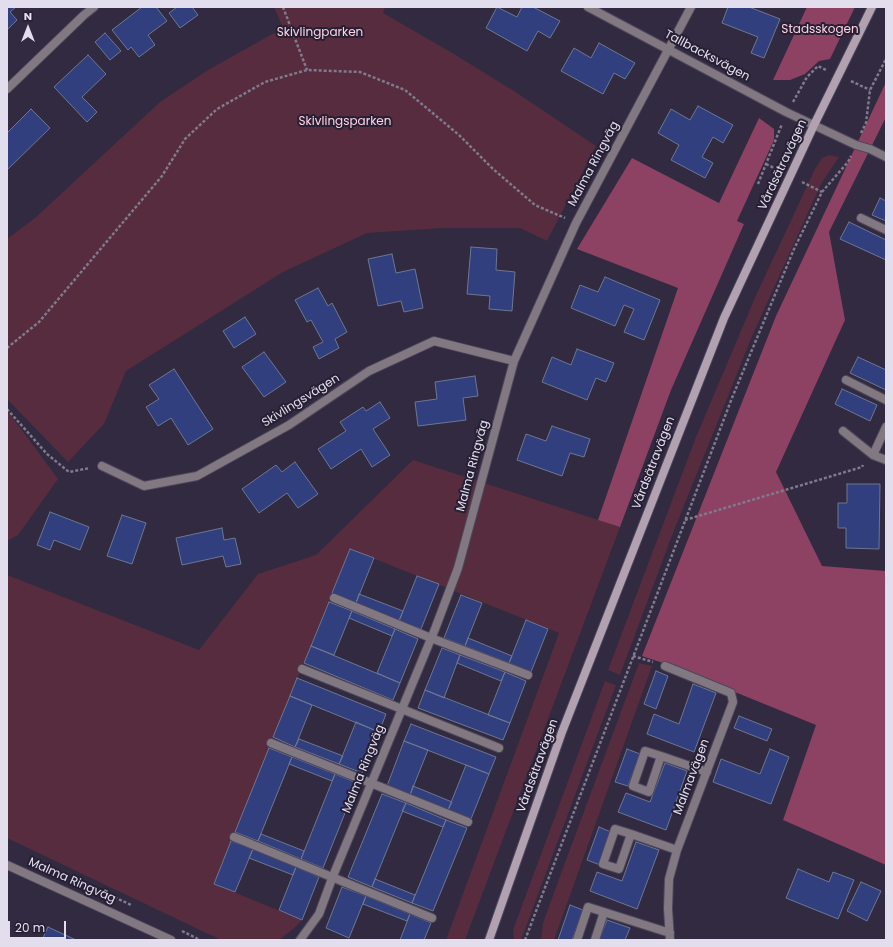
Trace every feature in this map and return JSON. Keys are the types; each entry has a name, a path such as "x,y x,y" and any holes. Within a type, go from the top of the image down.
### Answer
{"main road":[{"name":"Vårdsätravägen","path":"489,940 562,732 718,332 814,125 872,7"}],"street":[{"path":"7,89 94,7"},
{"name":"Tallbacksvägen","path":"588,7 786,112 856,145 870,149 886,157"},
{"name":"Malma Ringväg","path":"300,940 319,914 458,568 514,361 576,223 691,7"},
{"path":"861,218 886,230"},
{"name":"Skivlingsvägen","path":"102,466 144,486 197,476 289,425 370,371 434,341 514,361"},
{"path":"846,380 886,400"},
{"path":"873,454 886,427"},
{"path":"843,431 873,454 886,460"},
{"path":"334,598 431,638 528,675"},
{"name":"Malmavägen","path":"665,666 731,693 733,702 677,850 669,878 668,909 670,937"},
{"path":"302,669 499,748"},
{"path":"271,743 468,822"},
{"path":"661,756 649,792 633,786 645,751 661,756 706,772"},
{"path":"631,834 619,870 603,864 615,829 631,834 677,850"},
{"path":"234,837 333,876 432,918"},
{"name":"Malma Ringväg","path":"7,865 171,940"},
{"path":"577,940 588,907 670,937"},
{"path":"595,940 604,912"}],"path":[{"path":"283,7 307,70"},
{"path":"525,940 732,398 794,249 822,192 848,162 866,123 870,90 886,59"},
{"path":"7,348 39,322 162,176 185,139 217,109 265,82 307,70 360,72 405,90 459,135 493,169 535,205 576,223"},
{"path":"7,409 47,454 69,472 102,466"},
{"path":"685,520 862,467 873,454"},
{"path":"633,656 665,666"}],"green space":[{"name":"Skivlingsparken","path":"274,7 385,7 383,13 514,91 596,146 547,241 520,228 442,228 367,233 283,272 126,371 104,424 68,462 7,399 7,239 35,218 160,102 208,70 283,28"},
{"name":"Stadsskogen","path":"807,7 855,7 830,59 819,61 805,74 790,80 773,80"},
{"path":"886,82 886,117 829,232 845,320 776,472 822,566 886,571 886,865 783,820 816,725 666,664 642,656 776,316"},
{"path":"759,118 774,129 774,140 737,221 744,224 671,390 620,527 598,520 678,288 577,249 632,158 719,203"},
{"path":"829,155 839,157 821,184 753,334 671,538 620,675 608,670 696,437 757,293 815,169 822,158"},
{"path":"7,410 58,479 18,535 7,541"},
{"path":"413,460 620,527 465,940 446,940 559,633 350,549 214,884 302,920 293,929 279,940 221,940 7,838 7,575 199,650 258,574 316,555"},
{"path":"639,663 652,666 554,940 541,940 543,923"},
{"path":"605,681 616,685 521,940 514,940 513,930"}],"building":[{"path":"7,7 16,7 10,12 17,20 7,30"},
{"path":"142,7 156,7 167,21 148,35 155,45 139,57 131,47 128,50 112,30"},
{"path":"177,7 192,7 198,15 180,28 169,13"},
{"path":"497,7 517,17 522,7 533,7 560,21 550,38 538,31 527,51 486,28"},
{"path":"728,7 749,7 780,19 764,58 751,53 758,37 722,23"},
{"path":"105,33 121,51 110,60 95,42"},
{"path":"599,43 635,63 625,79 614,73 603,94 561,71 574,48 591,58"},
{"path":"88,55 106,74 82,97 97,112 87,122 54,87"},
{"path":"698,106 733,125 723,143 713,137 702,157 713,163 705,178 671,160 679,145 658,133 671,109 690,120"},
{"path":"31,109 50,128 7,170 7,133"},
{"path":"880,198 886,201 886,221 872,215"},
{"path":"849,222 886,240 886,260 840,239"},
{"path":"471,247 497,249 496,270 515,272 512,311 489,309 490,296 467,294"},
{"path":"392,254 396,273 415,269 423,308 404,312 401,301 378,306 368,259"},
{"path":"605,277 660,300 644,340 624,332 634,309 624,305 615,326 571,308 580,285 598,292"},
{"path":"318,288 328,306 332,303 347,332 335,339 339,348 319,359 313,347 323,342 311,320 307,322 295,300"},
{"path":"245,317 256,334 234,348 223,331"},
{"path":"577,349 614,363 606,382 596,378 587,400 542,382 552,357 571,365"},
{"path":"264,352 286,382 264,397 242,367"},
{"path":"858,357 886,370 886,390 850,373"},
{"path":"174,369 213,429 188,445 171,418 158,426 146,407 159,399 149,385"},
{"path":"475,376 478,396 463,398 466,420 418,426 415,402 437,399 435,382"},
{"path":"842,389 877,405 870,421 835,404"},
{"path":"380,402 390,418 373,429 390,455 372,467 361,449 331,469 318,449 346,431 340,422 363,407 366,411"},
{"path":"552,426 590,439 584,457 570,453 562,476 517,460 526,434 546,441"},
{"path":"295,462 318,494 298,508 287,493 259,513 242,489 276,465 282,472"},
{"path":"847,484 880,484 879,549 846,548 846,528 838,528 838,503 847,503"},
{"path":"50,512 89,527 80,550 54,540 50,550 37,545"},
{"path":"122,515 146,523 132,564 107,556"},
{"path":"222,528 224,540 235,538 241,564 226,567 223,556 182,565 176,538"},
{"path":"350,549 374,558 356,603 332,593"},
{"path":"417,576 439,584 421,629 399,621"},
{"path":"359,594 403,611 399,621 356,603"},
{"path":"461,595 482,603 465,646 444,638"},
{"path":"329,602 352,611 334,655 311,646"},
{"path":"352,611 395,629 392,636 349,618"},
{"path":"526,620 548,629 531,672 509,663"},
{"path":"395,629 418,639 400,683 377,673"},
{"path":"468,638 512,656 509,663 465,646"},
{"path":"311,646 400,683 393,700 304,663"},
{"path":"442,648 460,655 444,698 425,690"},
{"path":"460,655 505,672 501,681 457,663"},
{"path":"656,671 668,676 656,709 644,704"},
{"path":"505,672 526,681 510,723 488,715"},
{"path":"297,678 386,714 379,732 290,696"},
{"path":"693,684 716,693 694,752 647,734 654,714 679,724"},
{"path":"425,690 510,723 503,740 418,708"},
{"path":"290,696 312,705 295,747 273,737"},
{"path":"739,716 772,729 767,741 734,728"},
{"path":"356,722 379,732 362,773 339,764"},
{"path":"411,724 496,757 489,774 404,741"},
{"path":"299,739 343,756 339,764 295,747"},
{"path":"404,741 428,750 410,795 387,786"},
{"path":"269,748 292,757 258,841 235,832"},
{"path":"627,749 640,754 628,786 615,782"},
{"path":"770,749 789,757 771,804 713,782 721,759 760,774"},
{"path":"292,757 335,774 332,781 289,764"},
{"path":"665,763 687,771 666,830 618,812 626,793 650,802"},
{"path":"466,765 489,774 471,819 448,810"},
{"path":"335,774 357,783 323,868 301,859"},
{"path":"413,786 452,802 448,810 410,795"},
{"path":"382,794 406,803 372,887 348,877"},
{"path":"406,803 446,820 443,827 402,811"},
{"path":"446,820 467,828 433,911 412,903"},
{"path":"599,827 611,832 600,865 587,860"},
{"path":"261,834 304,851 301,859 258,841"},
{"path":"231,841 253,849 235,892 214,884"},
{"path":"636,842 659,850 637,909 590,891 597,872 622,881"},
{"path":"253,849 296,867 293,875 249,858"},
{"path":"296,867 319,877 302,920 279,910"},
{"path":"798,869 829,882 833,872 854,880 838,919 786,898"},
{"path":"375,879 415,895 412,903 372,887"},
{"path":"861,882 881,891 867,921 847,911"},
{"path":"342,887 366,896 349,938 326,928"},
{"path":"366,896 410,914 407,921 363,904"},
{"path":"570,905 583,910 572,940 558,940"},
{"path":"410,914 431,923 424,940 400,940"},
{"path":"607,920 630,928 625,940 599,940"},
{"path":"48,927 76,940 42,940"}],"park label":[{"name":"Skivlingparken","path":"320,33"}]}
